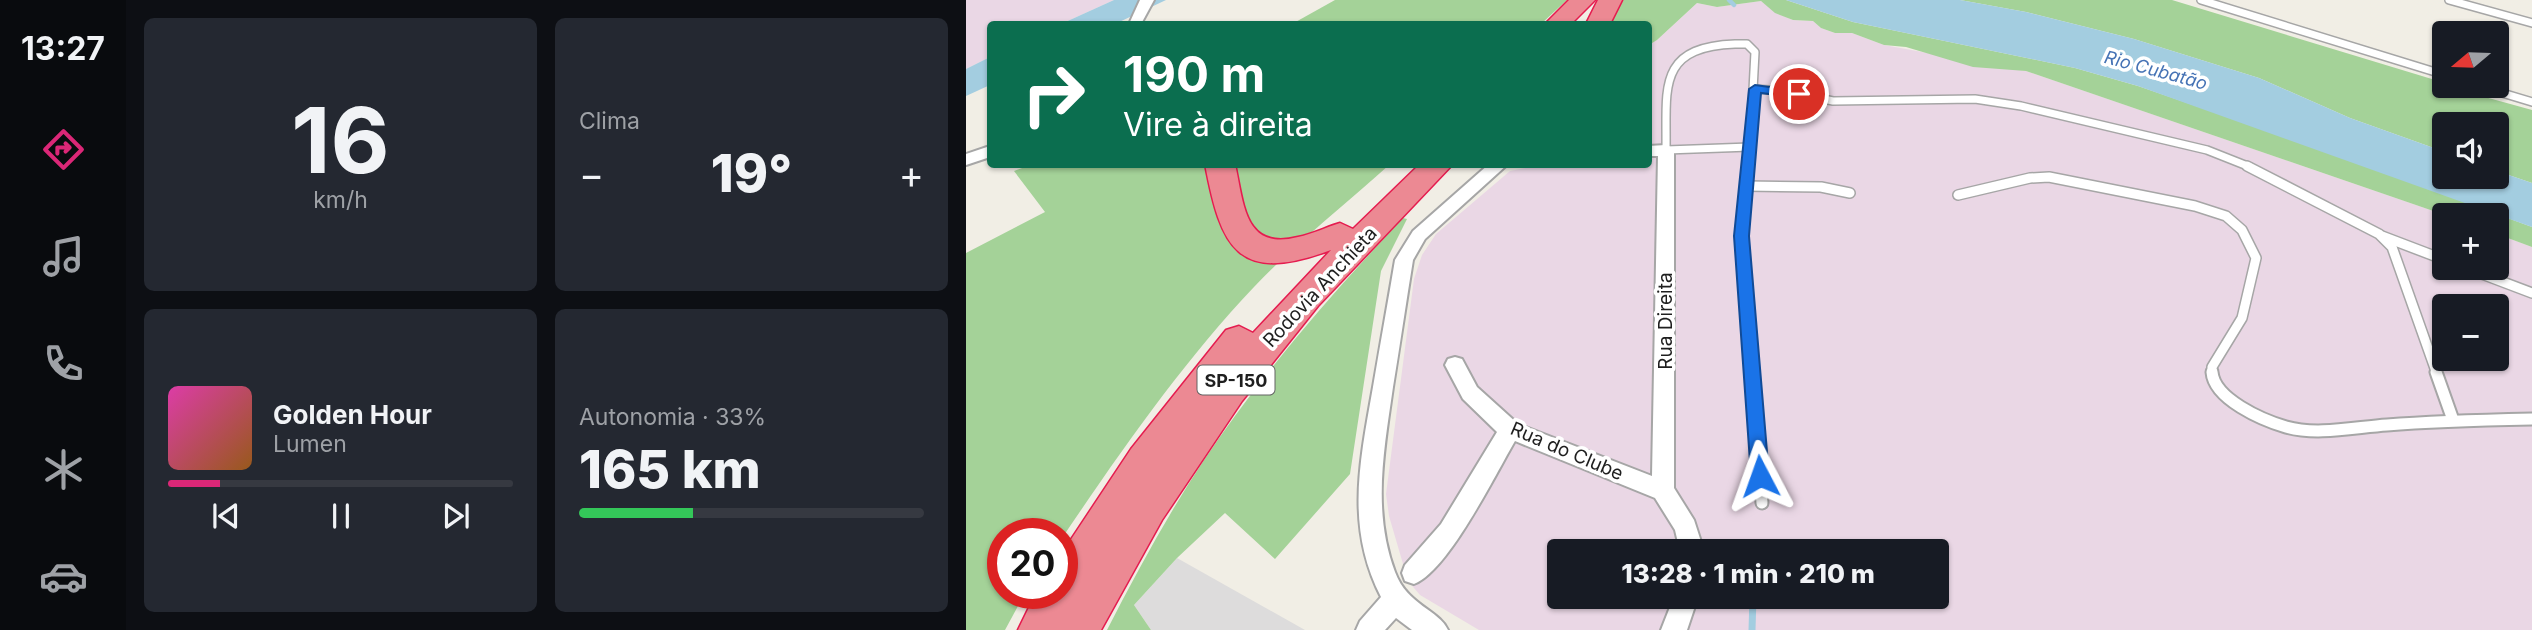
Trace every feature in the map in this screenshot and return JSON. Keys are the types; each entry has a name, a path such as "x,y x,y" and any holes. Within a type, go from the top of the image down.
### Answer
{"highway":[{"path":"1560,21 1583,0"},
{"path":"1584,21 1608,0"},
{"path":"1599,21 1608,0"},
{"path":"1221,168 1232,219 1237,230 1253,245 1275,253 1286,253 1340,234"},
{"name":"Rodovia Anchieta","path":"1078,567 1139,470 1206,378 1254,323 1406,168"},
{"name":"Rodovia Anchieta","path":"1077,630 1145,511 1233,384 1321,282 1434,168"},
{"name":"Rodovia Anchieta","path":"1041,630 1053,609"}],"street":[{"path":"1136,21 1147,0"},
{"name":"Rua Direita","path":"1657,151 1663,491"},
{"path":"966,160 987,152"},
{"path":"1435,630 1416,619 1396,599 1378,557 1368,499 1369,472 1401,272 1410,247 1419,235 1495,168"},
{"name":"Rua do Clube","path":"1455,365 1470,393 1510,430 1663,491"},
{"path":"1414,573 1449,532 1510,430"},
{"path":"1663,491 1675,506 1690,539"},
{"path":"1369,630 1396,599"},
{"path":"1674,630 1682,609"}],"lane":[{"path":"2201,0 2432,71"},
{"path":"2449,0 2532,23"},
{"path":"1750,147 1657,151 1667,80 1671,71 1698,48 1731,44 1753,47 1755,89 1750,147 1746,186 1742,236 1762,503"},
{"path":"1755,89 1785,91 1833,102 1975,99 2021,106 2181,143 2232,158 2379,234 2432,255"},
{"path":"2510,95 2532,102"},
{"path":"1958,195 2029,178 2049,177 2195,206 2226,216 2242,230 2252,244 2256,258 2242,318 2212,367 2213,382 2231,402 2286,427 2314,430 2453,420 2532,419"},
{"path":"1746,186 1821,187 1850,194"},
{"path":"2379,234 2392,247 2400,263 2453,420"},
{"path":"2498,280 2532,293"}],"shaded area":[{"path":"966,0 1114,0 1068,21 987,21 987,58 966,69"},
{"path":"1761,1 1776,13 1793,20 1813,21 1821,28 1835,33 1852,33 1884,45 2026,71 2432,211 2432,280 2509,280 2509,238 2532,247 2532,630 1479,630 1420,595 1408,581 1389,516 1386,494 1414,279 1422,255 1436,234 1510,171 1525,168 1652,168 1652,43 1697,3 1717,7"},
{"path":"1177,558 1305,630 1151,630 1134,605"}],"green space":[{"path":"1335,0 1567,0 1544,21 1297,21"},
{"path":"1623,0 1786,0 1853,22 2075,68 2138,86 2467,203 2432,203 2432,211 2026,71 1973,67 1906,47 1884,45 1852,33 1835,33 1821,28 1813,21 1793,20 1775,13 1761,1 1717,7 1697,3 1652,43 1652,21 1610,21"},
{"path":"1960,0 2172,0 2432,79 2432,98 2488,98 2532,110 2532,183 2509,175 2509,112 2432,112 2432,147 2350,118 2259,78 2134,39 2026,12"},
{"path":"1022,168 1386,168 1287,255 1227,316 1153,408 1076,518 987,518 987,609 1016,609 1005,630 966,630 966,253 1045,212 1014,171"},
{"path":"1403,218 1407,219 1381,271 1350,474 1275,559 1225,513 1177,558 1134,605 1151,630 1107,630 1167,520 1217,441 1295,339"},
{"path":"2509,219 2532,227 2532,247 2509,238"}],"water":[{"path":"1114,0 1166,0 1121,21 1068,21"},
{"name":"Rio Cubatão","path":"1786,0 1960,0 2026,12 2134,39 2259,78 2350,118 2432,147 2432,189 2509,189 2509,175 2532,183 2532,227 2509,219 2509,203 2465,203 2138,86 2075,68 1853,22"},
{"path":"987,58 987,86 966,96 966,69"}],"waterway":[{"path":"1729,0 1734,5"},
{"path":"1752,630 1753,609"}],"route":[{"path":"1760,476 1742,236 1755,89 1799,94"}]}
